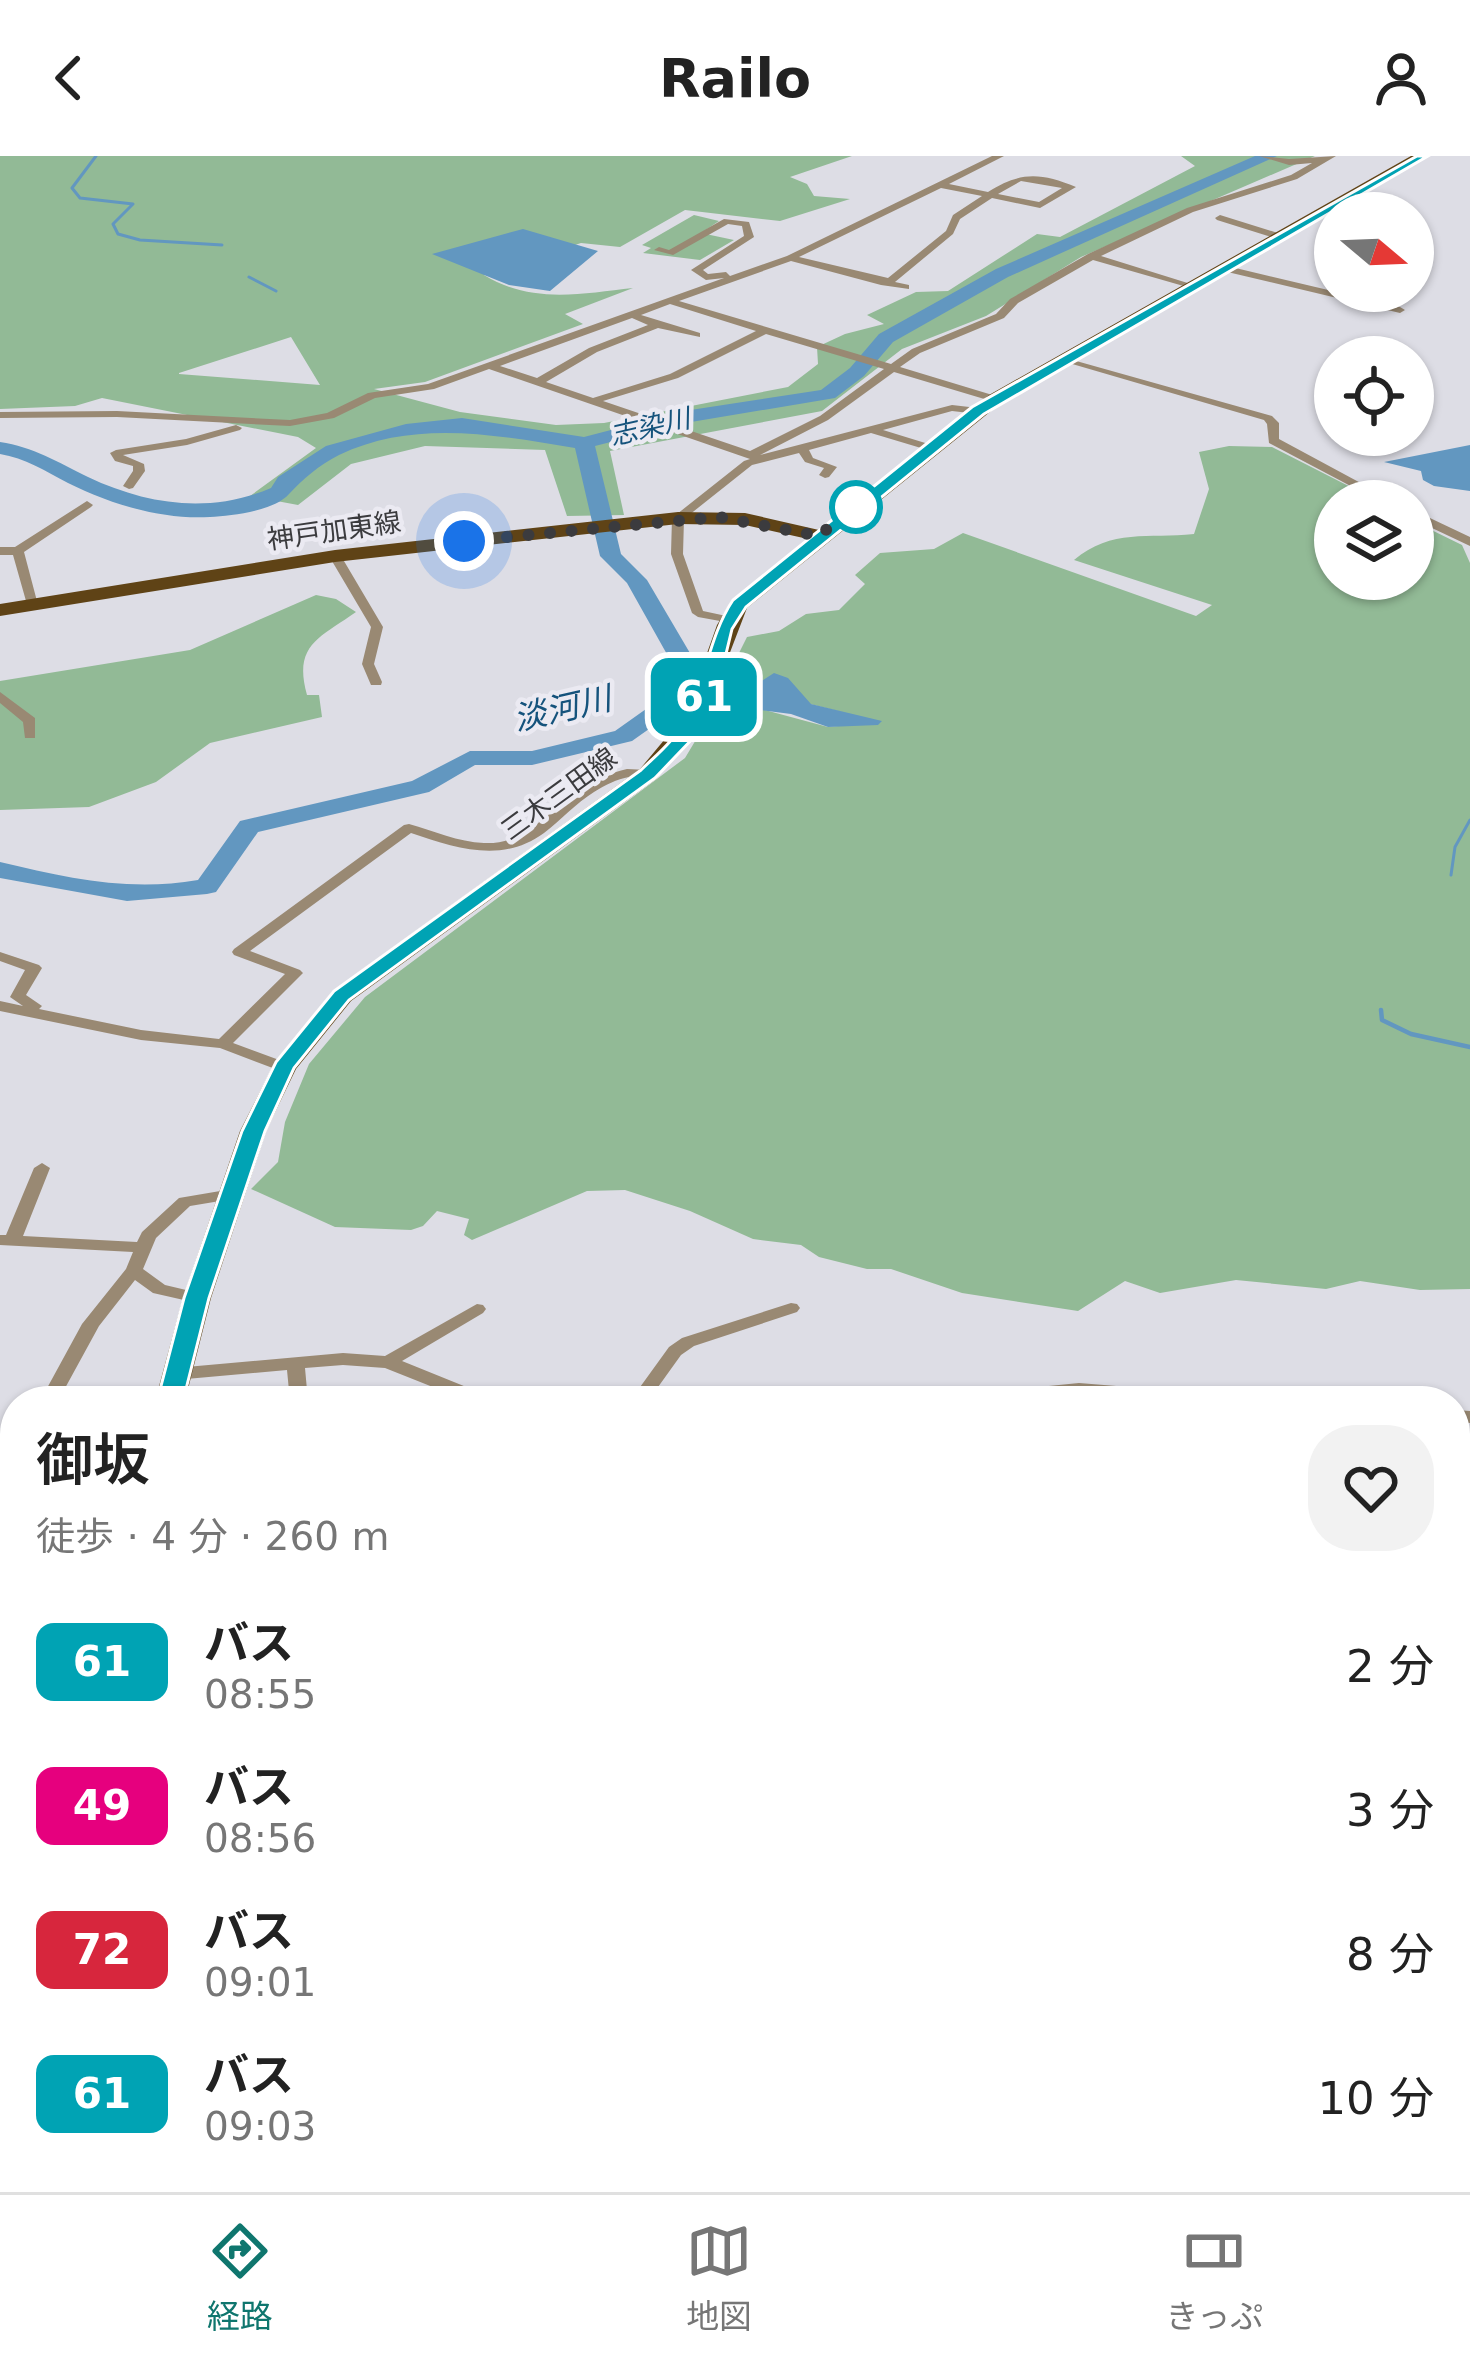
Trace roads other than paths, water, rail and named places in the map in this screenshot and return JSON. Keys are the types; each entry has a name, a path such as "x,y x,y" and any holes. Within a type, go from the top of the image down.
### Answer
{"main road":[{"path":"727,620 739,604 818,536 995,399 1422,156"},
{"name":"神戸加東線","path":"0,610 335,556 678,518 745,519 818,536"},
{"name":"三木三田線","path":"173,1386 196,1298 253,1131 284,1067 342,996 648,774 688,733 709,687 727,620"}],"street":[{"path":"0,415 117,414 255,423 313,420 372,395 430,387 492,366 790,258 1000,156"},
{"path":"1264,156 1289,162 1331,156"},
{"path":"727,620 698,613 677,554 678,518 748,463 824,418 916,351 1000,316 1014,302 1091,256 1190,210 1294,177 1331,156"},
{"path":"881,282 891,280 950,232 956,217 992,197 1022,177 1071,188 1048,204 992,197 940,184"},
{"path":"1220,218 1278,236"},
{"path":"659,250 670,253 727,221 746,224 749,237 696,270 706,277 743,275"},
{"path":"1091,256 1190,287"},
{"path":"790,258 905,286"},
{"path":"1223,268 1314,290"},
{"path":"673,302 995,399"},
{"path":"634,316 696,335"},
{"path":"538,382 593,350 657,326"},
{"path":"593,400 674,376 767,328"},
{"path":"1066,358 1268,418 1273,424 1273,441 1348,480"},
{"path":"492,366 756,457 952,408 978,411"},
{"path":"129,486 138,464 119,460 116,453 187,442 255,423"},
{"path":"872,430 931,448"},
{"path":"802,448 809,460 831,467 825,476"},
{"path":"0,551 17,551 87,505"},
{"path":"1434,524 1470,542"},
{"path":"17,551 32,605"},
{"path":"335,556 377,627 368,664 376,682"},
{"path":"0,696 30,721 30,735"},
{"path":"223,1044 295,973 238,952 409,828 469,846 505,847 521,842 573,797 622,774 648,774"},
{"path":"0,956 34,968 18,997 36,1012"},
{"path":"1,1004 141,1034 223,1044 284,1067"},
{"path":"42,1168 6,1240 140,1247"},
{"path":"57,1386 91,1324 134,1270 140,1247 185,1202 232,1195"},
{"path":"134,1270 160,1289 196,1298"},
{"path":"650,1386 688,1342 791,1308"},
{"path":"388,1362 477,1309"},
{"path":"176,1374 343,1359 388,1362 448,1386"},
{"path":"296,1365 297,1386"}],"water":[{"path":"523,229 598,251 550,291 509,285 432,254"},
{"path":"1470,445 1470,491 1434,486 1434,480 1423,480 1421,471 1384,462 1434,456 1434,452"},
{"path":"774,673 788,678 811,704 882,721 828,727 791,714 737,707 735,698"}],"waterway":[{"path":"96,156 72,188 80,198 133,204 113,224 118,234 140,240 222,245"},
{"name":"志染川","path":"584,443 684,417 828,394 857,372 886,338 1002,273 1269,156"},
{"path":"249,277 276,291"},
{"name":"志染川","path":"0,448 35,457 135,502 208,511 257,502 280,492 285,481 333,450 406,430 462,424 584,443"},
{"name":"淡河川","path":"0,870 127,894 207,886 249,826 420,787 470,758 532,758 623,736 682,695 685,665 636,580 611,556 584,443"},
{"path":"1451,875 1455,847 1470,820"},
{"path":"1381,1010 1382,1020 1411,1034 1470,1047"}]}
